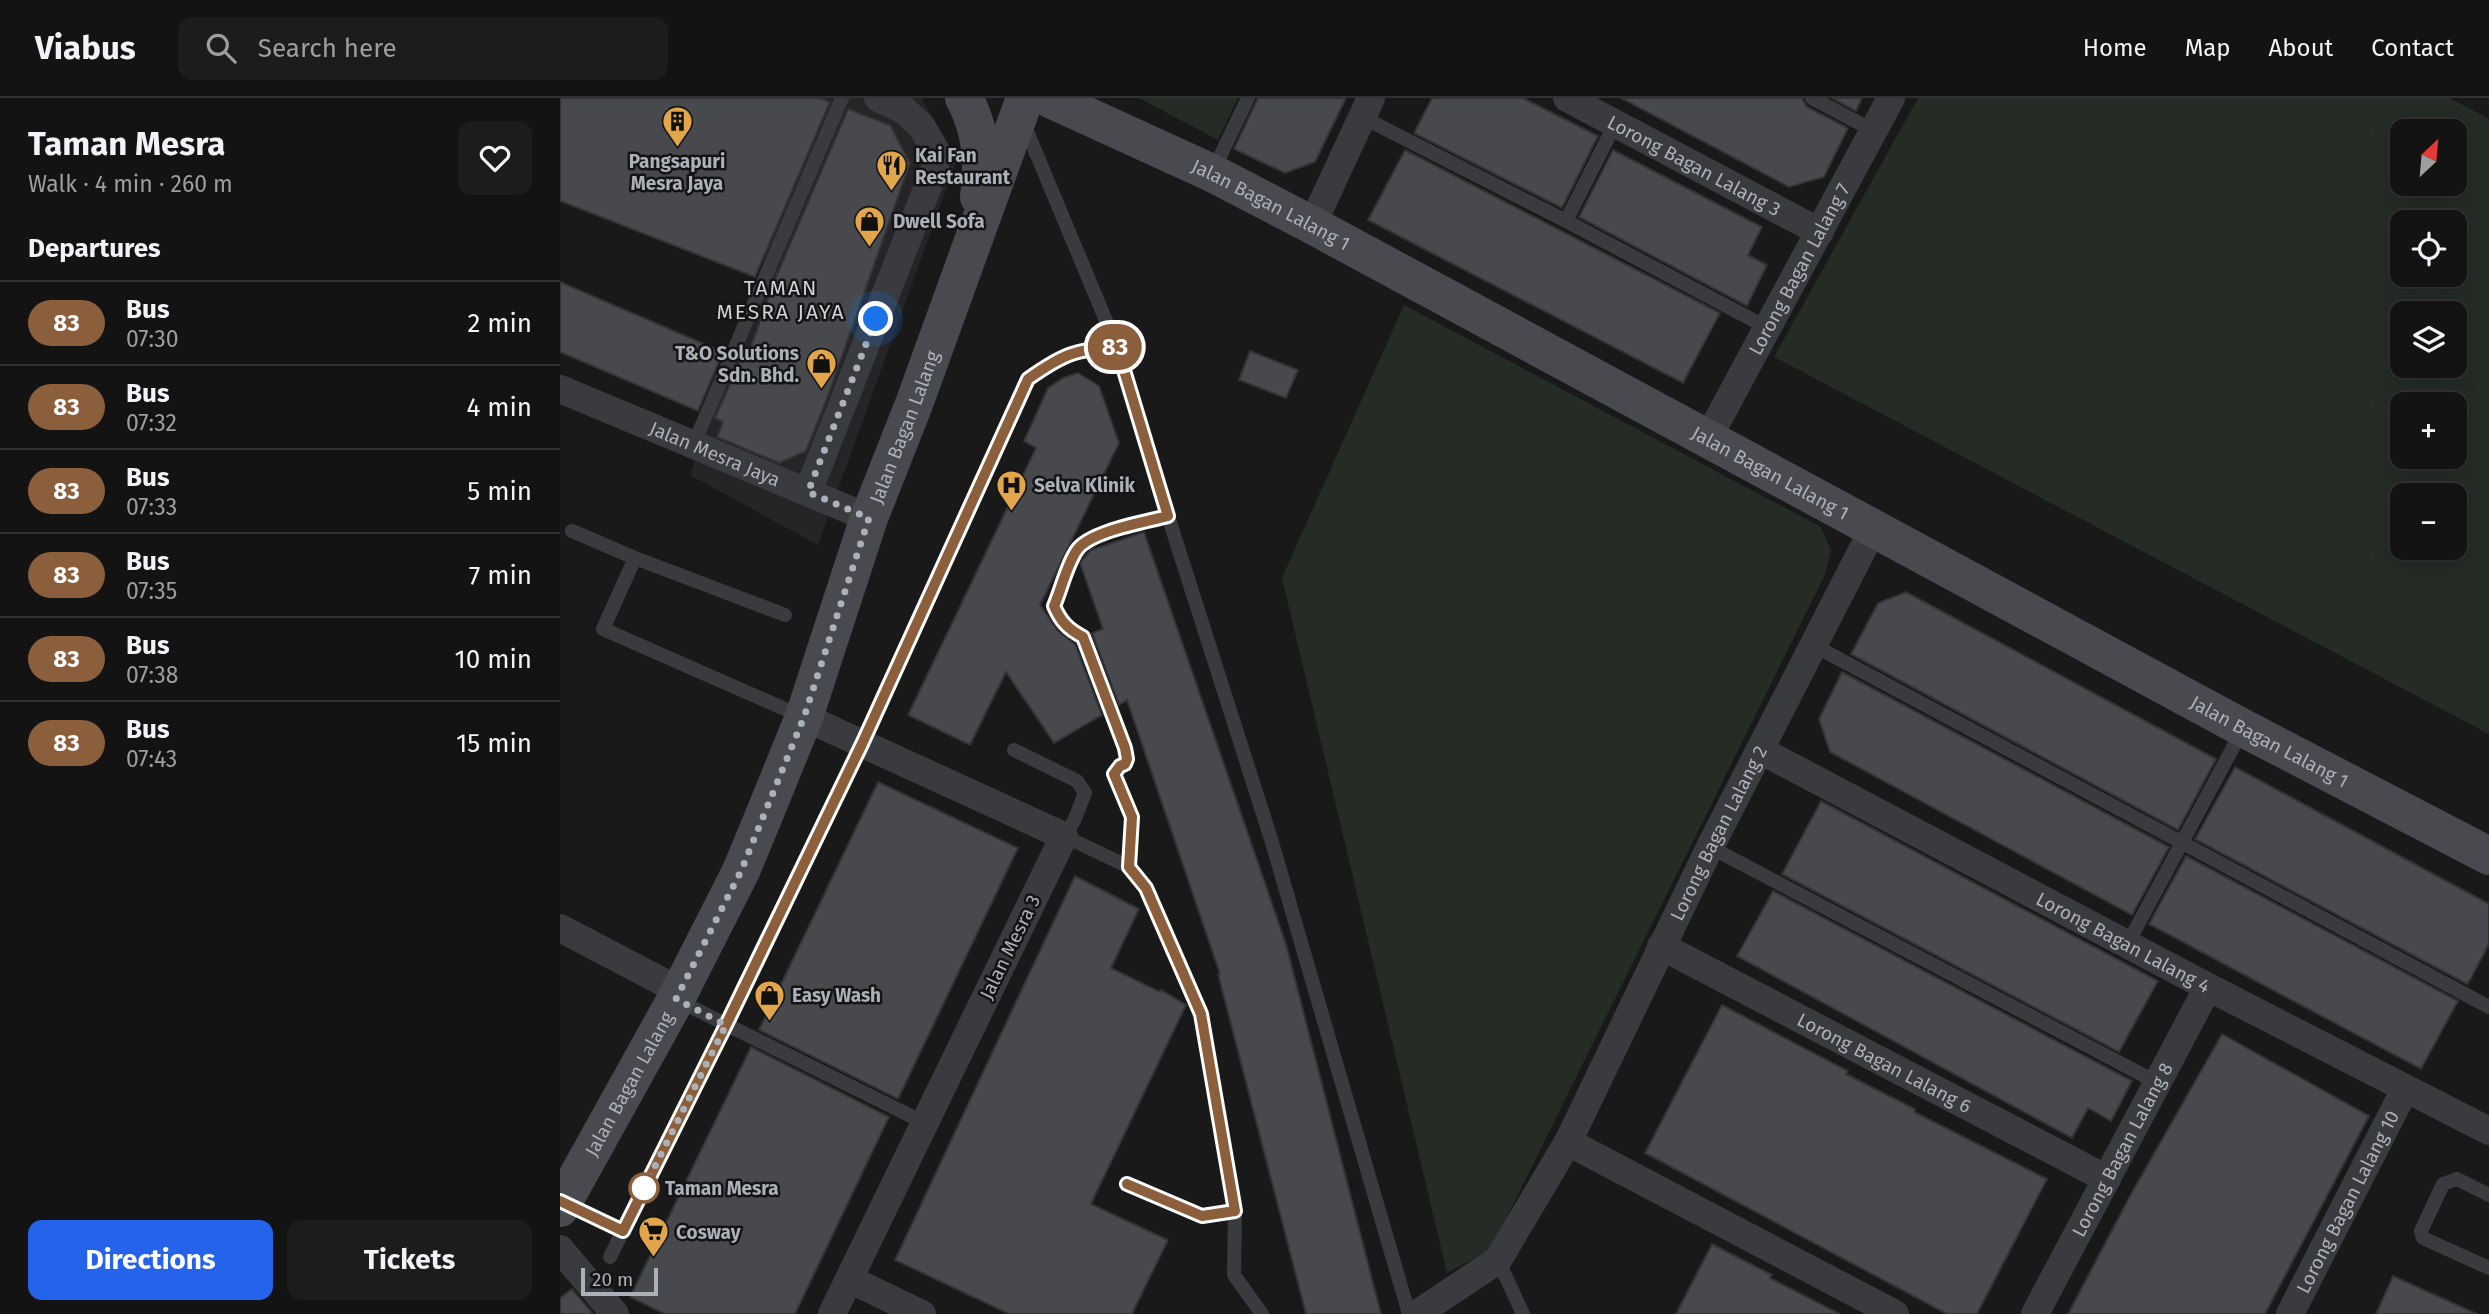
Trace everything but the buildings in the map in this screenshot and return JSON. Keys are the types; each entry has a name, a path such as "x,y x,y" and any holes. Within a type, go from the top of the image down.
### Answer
{"main road":[{"path":"964,98 978,131 982,174 974,241"},
{"path":"1100,98 1142,141"},
{"name":"Jalan Bagan Lalang","path":"561,1204 678,995 741,871 804,717 869,518 974,241 1031,103"},
{"name":"Jalan Bagan Lalang 1","path":"1031,103 1142,141 1212,173 2243,728 2489,856"}],"street":[{"path":"808,492 934,171 937,153 922,127 904,110 878,98"},
{"name":"Lorong Bagan Lalang 3","path":"1567,98 1820,232"},
{"name":"Lorong Bagan Lalang 7","path":"1707,440 1891,98"},
{"path":"1312,225 1367,107"},
{"name":"Jalan Mesra Jaya","path":"560,389 869,518"},
{"name":"Lorong Bagan Lalang 2","path":"1498,1260 1569,1142 1710,847 1873,529"},
{"path":"804,717 1064,836"},
{"name":"Lorong Bagan Lalang 4","path":"1760,750 2208,987 2489,1131"},
{"name":"Jalan Mesra 3","path":"832,1314 1064,836"},
{"path":"563,932 678,995"},
{"name":"Lorong Bagan Lalang 6","path":"1661,946 2107,1179"},
{"name":"Lorong Bagan Lalang 8","path":"2035,1314 2208,987"},
{"name":"Lorong Bagan Lalang 10","path":"2290,1314 2405,1089"},
{"path":"1569,1142 1895,1314"},
{"path":"560,1249 615,1314"},
{"path":"1417,1314 1498,1260"},
{"path":"849,1279 922,1314"}],"lane":[{"path":"693,446 842,98"},
{"path":"1212,173 1248,98"},
{"path":"1812,98 1874,131"},
{"path":"1031,103 1117,347 1271,839 1409,1314"},
{"path":"1367,107 1566,220 1768,328"},
{"path":"1566,220 1615,124"},
{"path":"610,1257 862,744 1028,379 1058,358 1086,349 1117,347"},
{"path":"1129,867 1132,817 1114,774 1125,764 1125,748 1083,637 1069,629 1059,618 1054,606 1077,550 1085,542 1168,516"},
{"path":"572,531 785,615"},
{"path":"635,558 603,629 804,717"},
{"path":"1813,645 2489,1007"},
{"path":"2128,943 2243,728"},
{"path":"1014,750 1077,781 1084,793 1064,836 1129,867 1146,888 1201,1014 1235,1211 1234,1275 1262,1314"},
{"path":"1710,847 2158,1083"},
{"path":"678,995 726,1025 925,1123"},
{"path":"2489,1195 2457,1179 2443,1184 2421,1231 2423,1238 2489,1268"},
{"path":"1127,1184 1202,1216 1235,1211"},
{"path":"561,1204 623,1231"},
{"path":"1498,1260 1523,1314"}],"shaded area":[{"path":"641,98 922,98 956,162 818,545 690,475 797,164"},
{"path":"1139,98 1238,98 1218,140"},
{"path":"1918,98 2450,98 2489,119 2489,734 1774,357"},
{"path":"1404,305 1821,527 1831,550 1825,575 1491,1249 1447,1273 1282,578"}],"bus line":[{"name":"83","path":"560,1201 623,1231 862,744 1028,379 1058,358 1086,349 1117,347 1168,516 1085,542 1077,550 1054,606 1059,618 1069,629 1083,637 1125,748 1125,764 1114,774 1132,817 1129,867 1146,888 1201,1014 1235,1211 1202,1216 1127,1184"}],"place":[{"name":"Pangsapuri Mesra Jaya","path":"677,149"},
{"name":"Kai Fan Restaurant","path":"892,193"},
{"name":"Dwell Sofa","path":"870,248"},
{"name":"T&O Solutions Sdn. Bhd.","path":"822,391"},
{"name":"Selva Klinik","path":"1011,512"},
{"name":"Easy Wash","path":"769,1022"},
{"name":"Taman Mesra","path":"644,1188"},
{"name":"Cosway","path":"653,1259"}],"district":[{"name":"TAMAN MESRA JAYA","path":"781,300"}],"route":[{"path":"644,1188 726,1025 676,999 741,871 804,717 869,518 808,492 876,319"}]}
